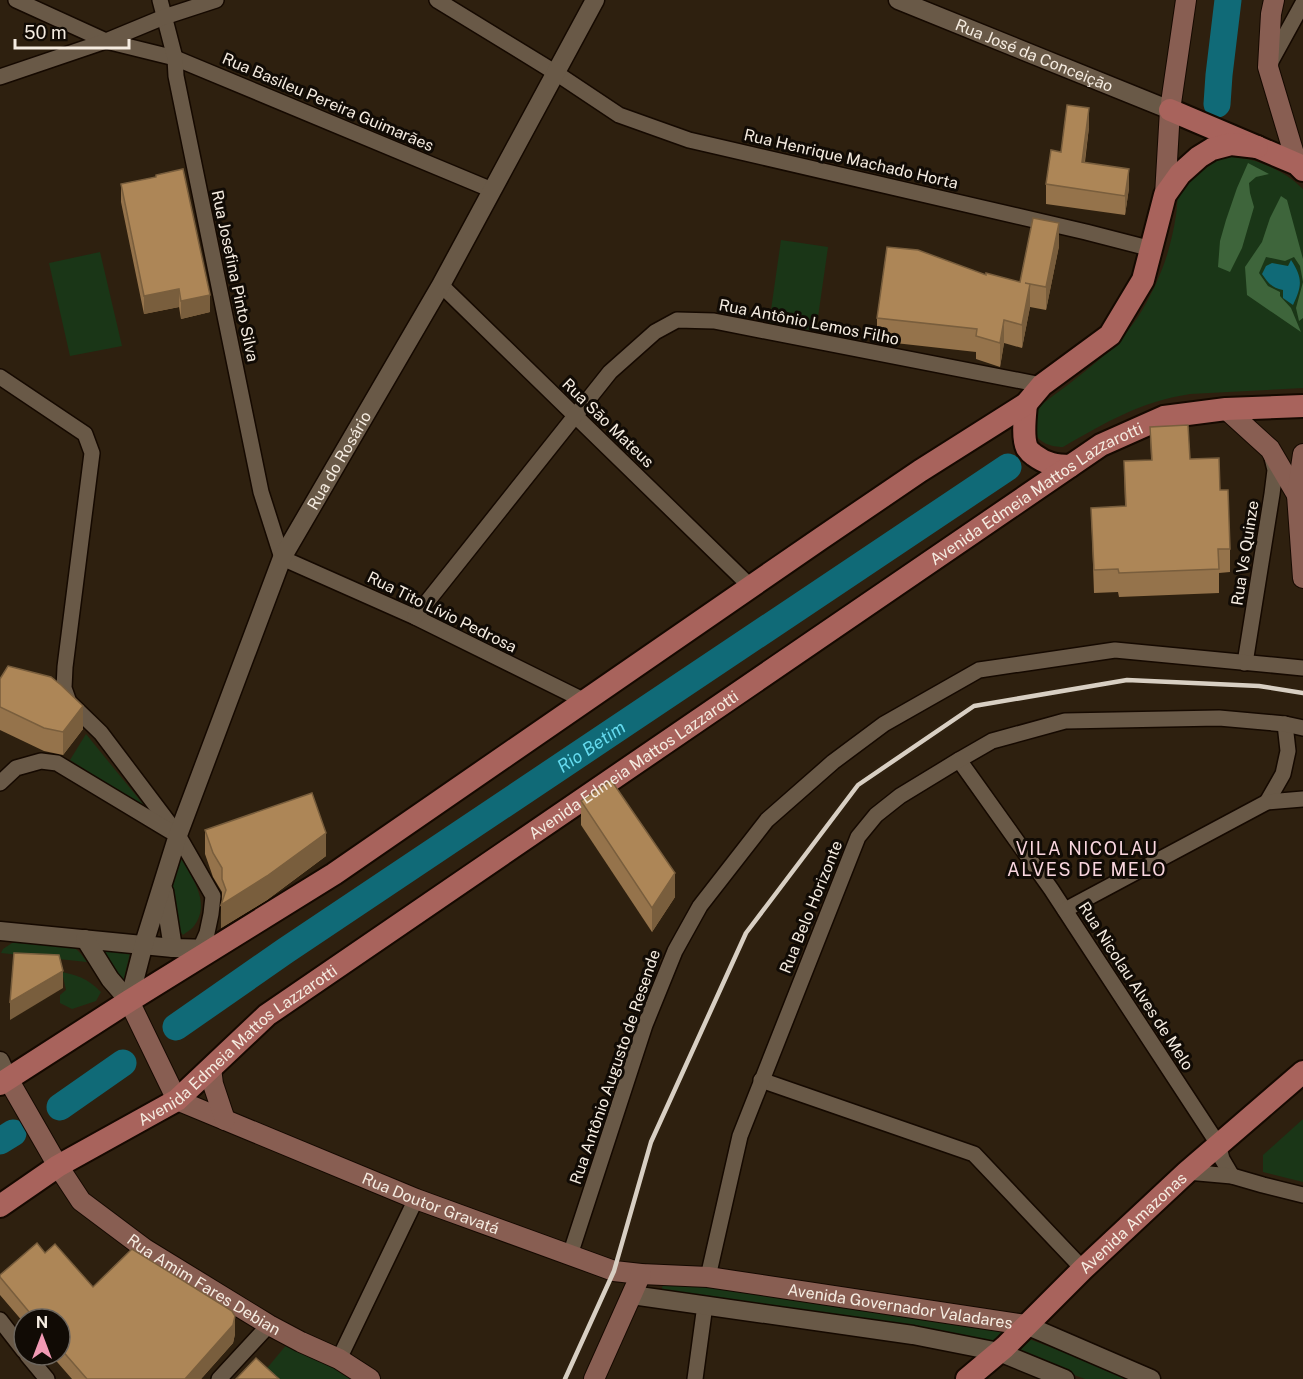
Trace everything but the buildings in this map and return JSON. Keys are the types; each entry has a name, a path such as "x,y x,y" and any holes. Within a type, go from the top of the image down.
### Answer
{"main road":[{"path":"3,1075 129,1001 207,949 334,874 750,586 920,471 1026,404 1042,385 1110,335 1143,280 1165,195 1170,110 1186,0"},
{"path":"1274,0 1268,67 1300,167"},
{"path":"1170,110 1300,167"},
{"path":"1165,195 1180,174 1206,152 1232,144 1257,147"},
{"path":"1026,404 1027,448 1043,462 1056,466 1070,466"},
{"name":"Avenida Edmeia Mattos Lazzarotti","path":"0,1206 58,1166 177,1100 267,1015 1101,445 1164,417 1226,410 1303,406"},
{"path":"1226,410 1270,449 1297,495"},
{"path":"1303,455 1297,495 1303,578"},
{"path":"129,1001 177,1100"},
{"path":"212,1068 213,1084 225,1120"},
{"name":"Avenida Amazonas","path":"967,1379 999,1352 1083,1269 1187,1172 1303,1073"},
{"name":"Rua Amim Fares Debian","path":"3,1075 81,1201 144,1249 269,1325 339,1359 370,1379"},
{"name":"Rua Doutor Gravatá","path":"177,1100 416,1199 614,1270 640,1274"},
{"path":"594,1379 640,1274"},
{"name":"Avenida Governador Valadares","path":"640,1274 708,1277 1026,1325"}],"street":[{"name":"Rua Basileu Pereira Guimarães","path":"15,0 106,40 175,58 492,190"},
{"name":"Rua Josefina Pinto Silva","path":"160,0 175,58 176,76 261,492 282,558"},
{"path":"0,77 216,0"},
{"name":"Rua Henrique Machado Horta","path":"437,0 619,115 689,141 1152,249"},
{"name":"Rua do Rosário","path":"129,1001 178,835 282,558 441,285 595,0"},
{"name":"Rua José da Conceição","path":"898,0 1170,110"},
{"path":"1268,67 1303,3"},
{"name":"Rua São Mateus","path":"441,285 750,586"},
{"name":"Rua Antônio Lemos Filho","path":"415,617 610,372 655,332 677,320 714,321 1042,385"},
{"path":"0,377 85,434 92,453 64,667 64,688 69,702 101,733 178,835 213,896 207,949 2,934"},
{"name":"Rua Vs Quinze","path":"1245,663 1274,481 1275,470 1270,449"},
{"name":"Rua Tito Lívio Pedrosa","path":"282,558 415,617 585,701"},
{"name":"Rua Antônio Augusto de Resende","path":"570,1255 645,1025 675,951 700,906 767,820 833,762 884,724 979,670 1115,650 1303,668"},
{"name":"Rua Belo Horizonte","path":"708,1277 740,1136 858,837 876,815 900,796 992,741 1065,721 1219,718 1285,724 1303,728"},
{"path":"1267,802 1283,774 1288,751 1285,724"},
{"name":"Rua Nicolau Alves de Melo","path":"959,760 1065,910 1218,1144 1222,1158 1232,1176"},
{"path":"0,783 16,768 42,761 57,763 178,835"},
{"path":"1065,910 1267,802 1303,799"},
{"path":"163,886 173,948"},
{"path":"85,939 110,979 129,1001"},
{"path":"761,1080 974,1154 1083,1269"},
{"path":"1187,1172 1232,1176 1303,1195"},
{"path":"339,1359 416,1199"},
{"name":"Avenida Governador Valadares","path":"632,1295 913,1335 999,1352 1065,1379"},
{"path":"696,1379 705,1305"},
{"path":"0,1320 12,1335"},
{"path":"219,1379 269,1325"},
{"name":"Avenida Governador Valadares","path":"1026,1325 1151,1379"},
{"path":"37,1367 47,1379"}],"green space":[{"path":"1238,154 1237,157 1256,161 1281,172 1303,189 1303,388 1190,394 1155,402 1124,414 1063,447 1042,441 1034,430 1036,409 1104,355 1128,331 1147,302 1167,255 1178,197 1182,189 1207,161"},
{"path":"1248,163 1269,174 1256,177 1249,183 1254,207 1242,248 1230,272 1218,267 1220,241 1237,188"},
{"path":"1281,196 1287,200 1303,259 1303,282 1300,266 1294,257 1285,261 1266,257 1259,273 1268,286 1280,292 1280,296 1291,308 1301,332 1247,295 1245,267 1262,242"},
{"path":"781,240 828,247 816,331 769,324"},
{"path":"100,252 122,346 70,356 49,263"},
{"path":"1303,282 1303,318 1299,321 1296,308"},
{"path":"86,734 147,809 70,760"},
{"path":"177,852 193,878 201,907 194,926 183,935 176,927 171,889"},
{"path":"12,943 74,948 87,962 1,953"},
{"path":"100,948 131,949 123,982"},
{"path":"62,972 92,984 101,992 96,1001 72,1009 60,1003 60,995 66,990"},
{"path":"1303,1119 1303,1182 1263,1172 1263,1155"},
{"path":"664,1281 994,1326 1128,1379 1085,1379 979,1341 660,1295"},
{"path":"288,1343 356,1379 258,1379"}],"water":[{"path":"1291,260 1298,272 1300,282 1293,305 1283,298 1283,290 1271,285 1262,274 1266,266 1272,263 1288,266"}],"waterway":[{"name":"Rio Betim","path":"1217,104 1228,0"},
{"name":"Rio Betim","path":"176,1027 285,951 1008,467"},
{"name":"Rio Betim","path":"60,1107 123,1063"},
{"name":"Rio Betim","path":"0,1141 13,1133"}],"railway":[{"path":"565,1379 614,1271 651,1142 746,933 858,785 974,706 1127,680 1259,686 1303,693"}],"district":[{"name":"VILA NICOLAU ALVES DE MELO","path":"1087,858"}]}
